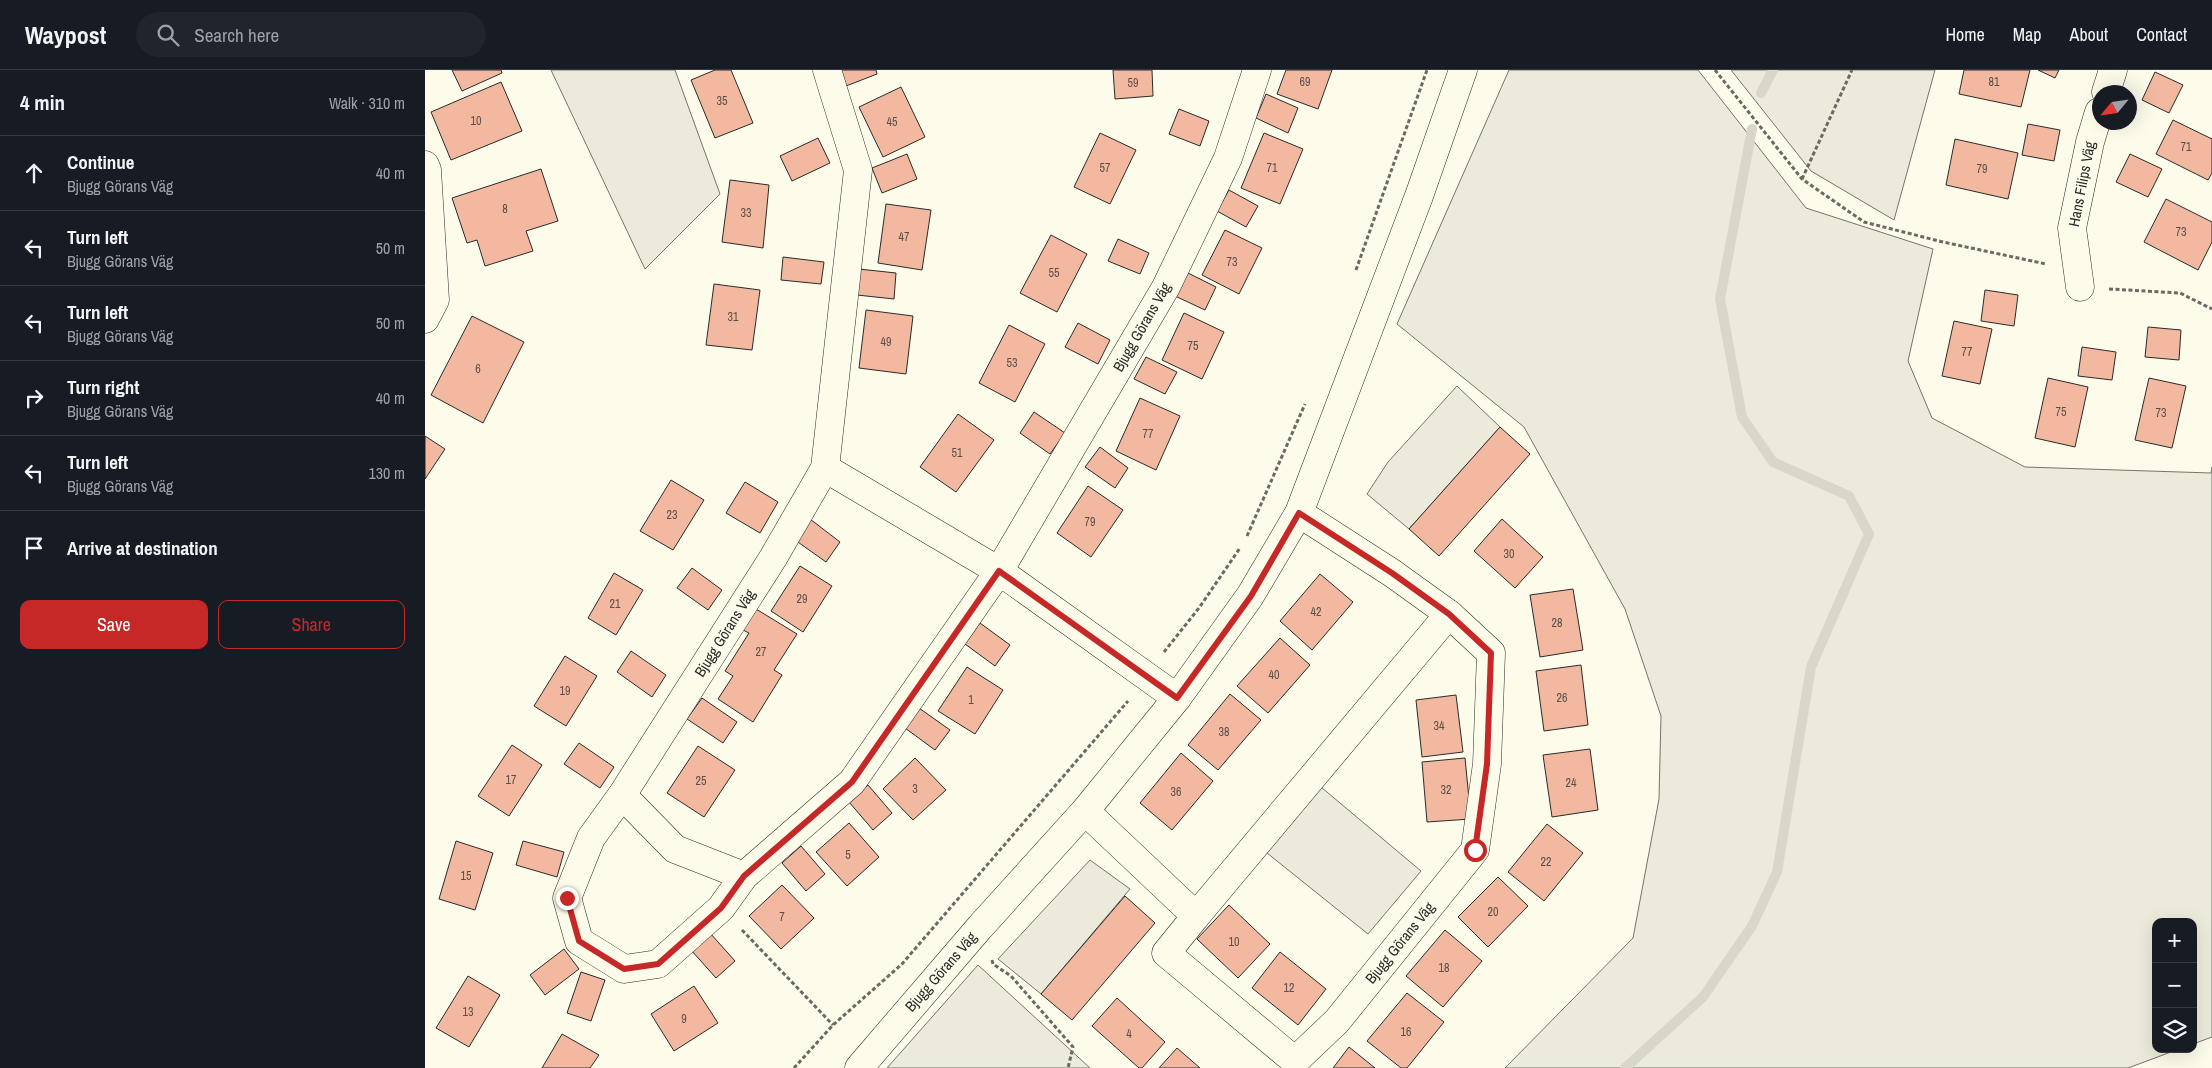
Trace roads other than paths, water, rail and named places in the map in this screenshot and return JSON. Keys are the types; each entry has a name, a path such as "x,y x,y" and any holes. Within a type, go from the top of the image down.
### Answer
{"street":[{"name":"Bjugg Görans Väg","path":"827,70 858,170 825,468 773,558 622,796 591,838 567,898 579,941 624,969 658,964 721,908 744,876 852,782 999,571 1166,287 1228,158 1257,70"},
{"name":"Bjugg Görans Väg","path":"859,1068 980,927 1085,811 1177,698 1251,596 1299,513 1419,196 1463,70"},
{"path":"2108,85 2113,70"},
{"name":"Hans Filips Väg","path":"2080,287 2072,228 2094,130"},
{"path":"425,165 427,170 435,300 425,319"},
{"path":"825,468 999,571 1177,698"},
{"name":"Bjugg Görans Väg","path":"1299,513 1392,573 1449,614 1491,653 1487,764 1475,850 1337,1021 1295,1061 1166,953 1449,614"},
{"path":"622,796 675,849 744,876"},
{"path":"1085,811 1196,916"}],"waterway":[{"path":"1761,93 1773,70"},
{"path":"1625,1068 1703,997 1752,926 1777,872 1811,667 1869,534 1849,496 1773,462 1742,417 1720,299 1752,129"}]}
